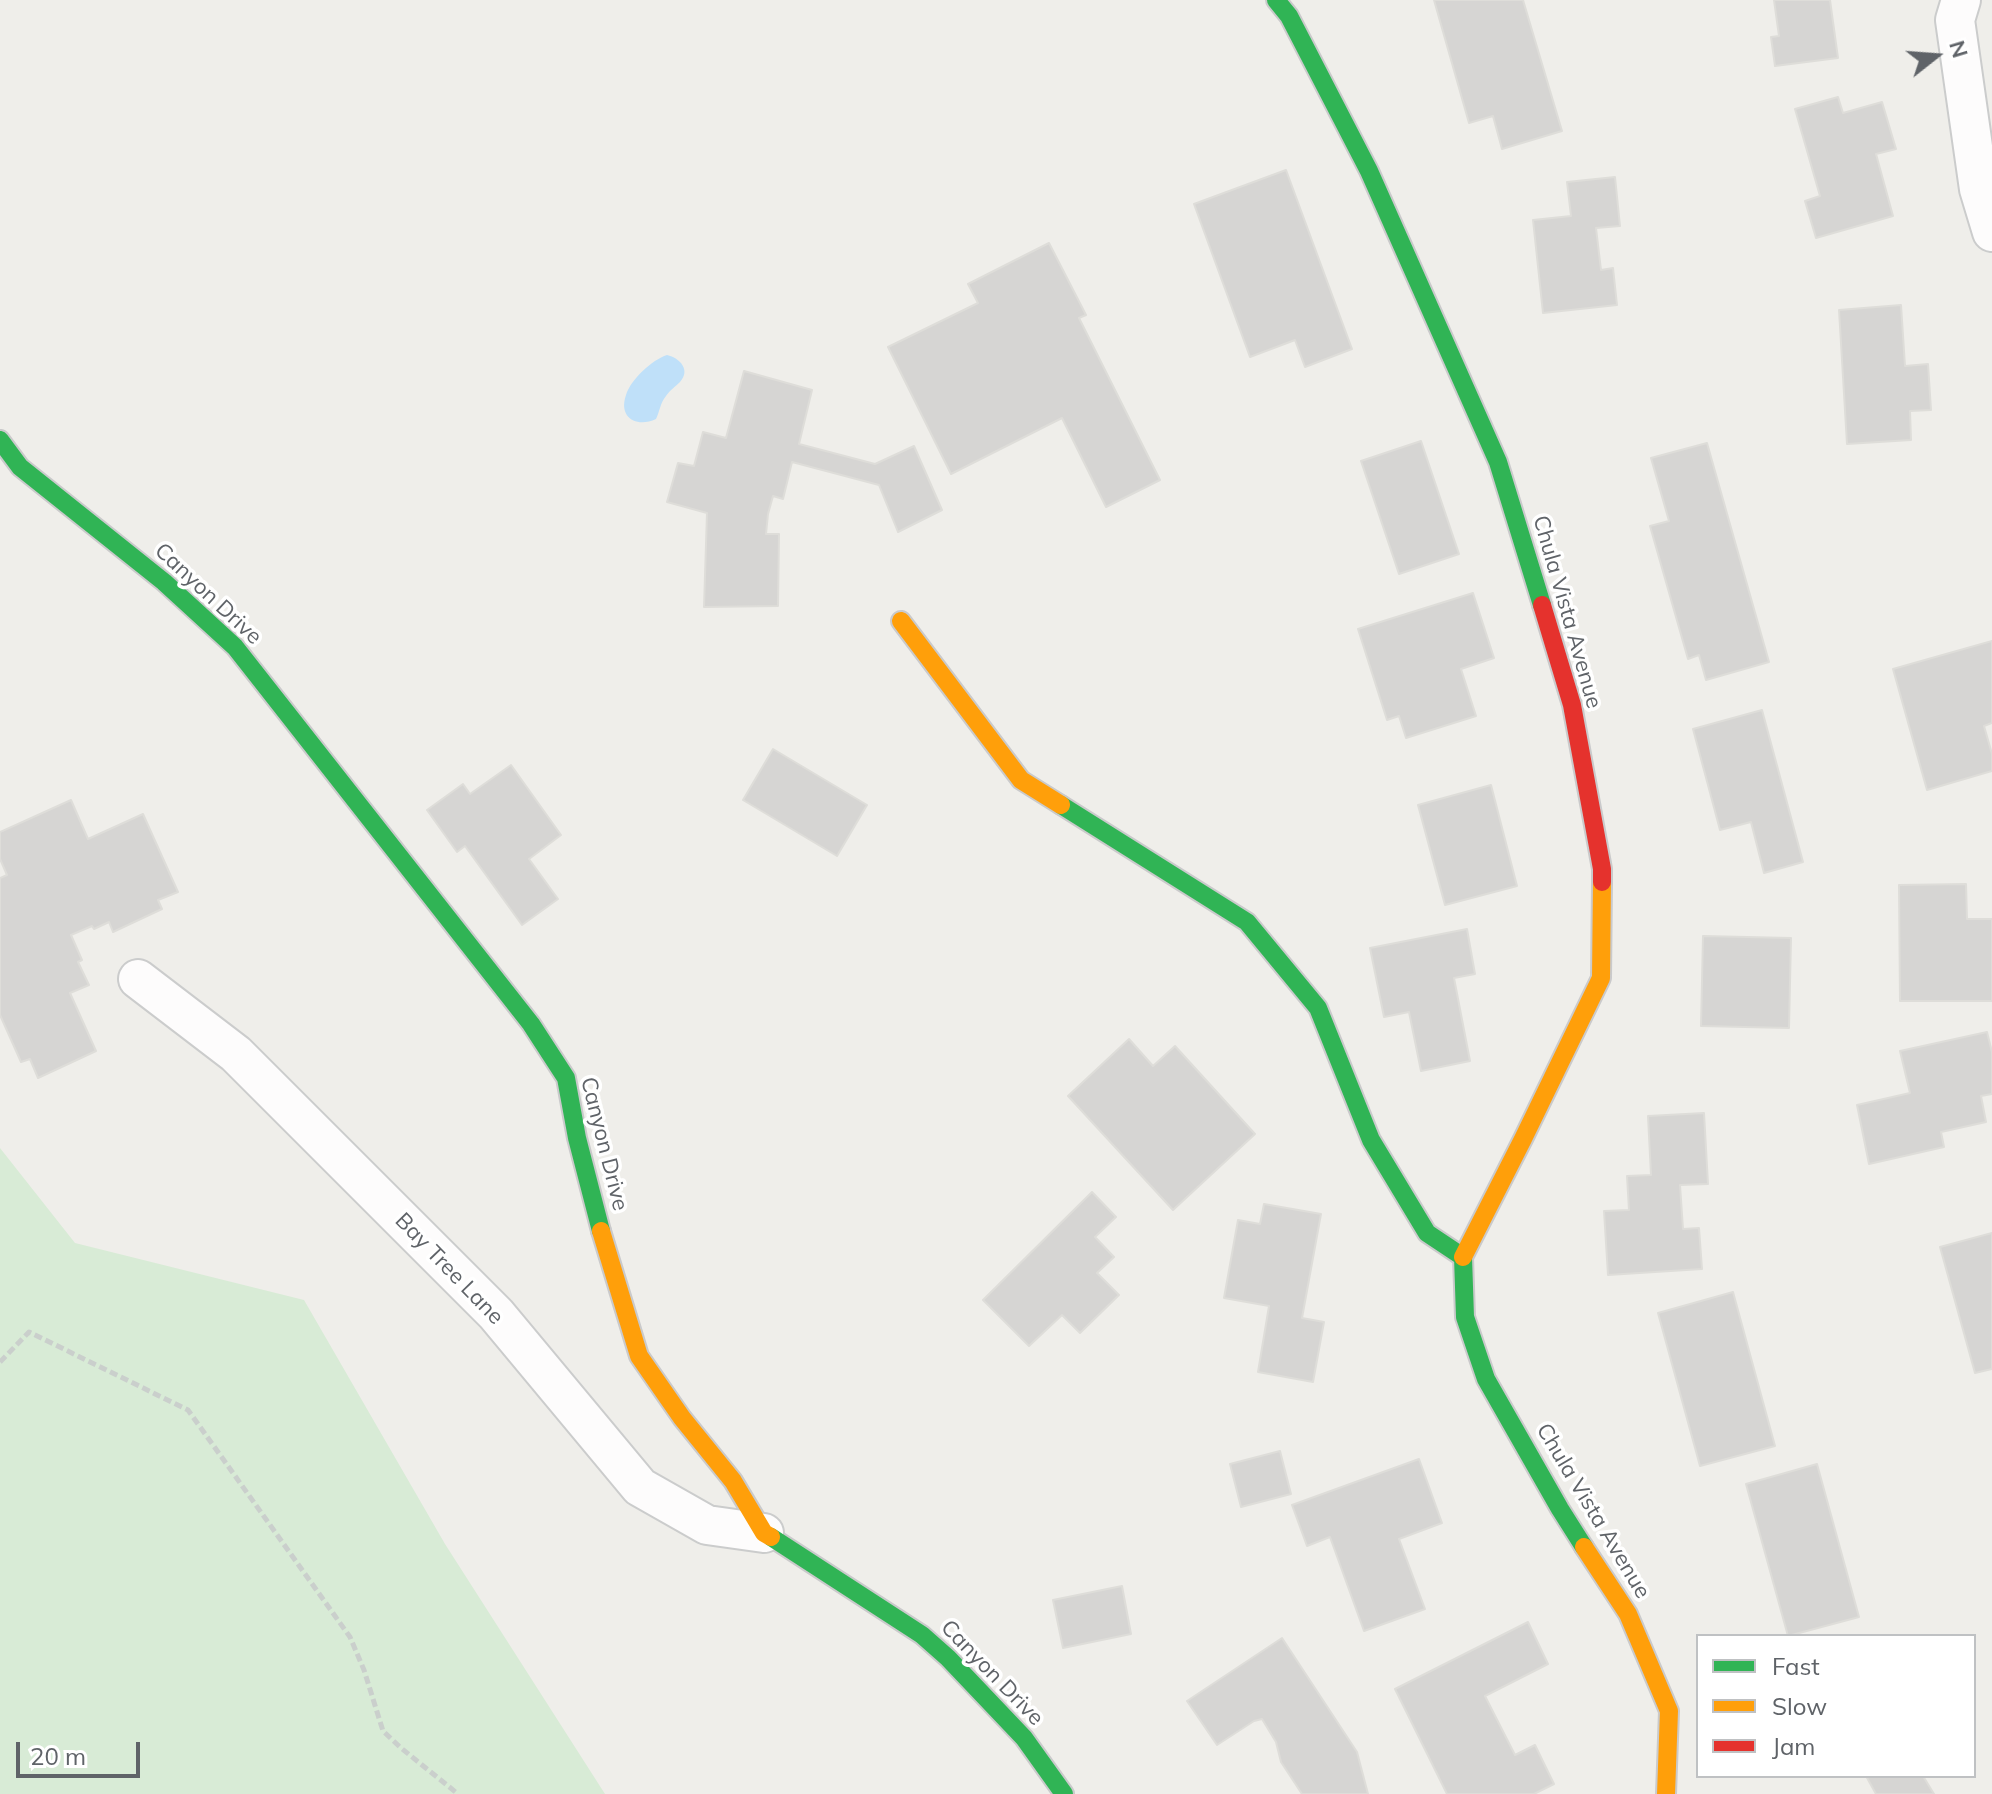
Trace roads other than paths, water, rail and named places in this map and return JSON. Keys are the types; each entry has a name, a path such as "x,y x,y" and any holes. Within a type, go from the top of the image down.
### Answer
{"street":[{"name":"Chula Vista Avenue","path":"1276,0 1289,16 1369,171 1498,462 1572,705 1602,869 1601,978 1463,1257 1465,1317 1486,1379 1560,1509 1628,1614 1669,1711 1666,1794"},
{"path":"1961,0 1955,20 1979,189 1992,232"},
{"name":"Canyon Drive","path":"0,440 20,467 164,582 235,647 531,1024 566,1078 577,1138 610,1265 639,1356 682,1418 733,1481 764,1533 922,1635 1024,1738 1064,1794"},
{"path":"901,621 1021,780 1247,922 1318,1008 1371,1140 1427,1233 1463,1257"},
{"name":"Bay Tree Lane","path":"138,979 236,1054 496,1314 640,1487 707,1525 764,1533"}],"water":[{"path":"667,355 682,365 683,378 664,399 656,419 642,422 631,419 624,403 632,383 655,361"}]}
